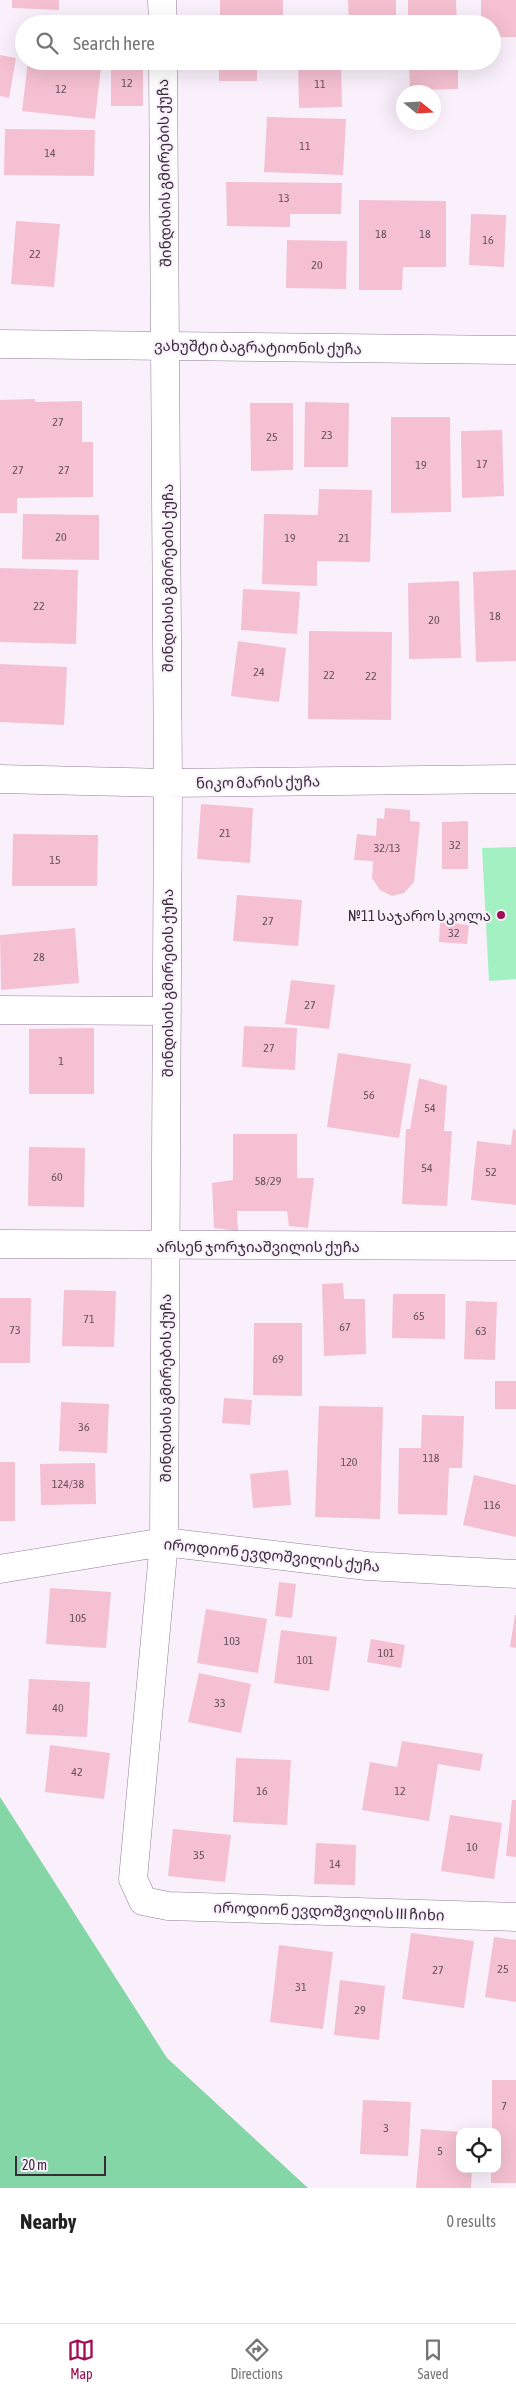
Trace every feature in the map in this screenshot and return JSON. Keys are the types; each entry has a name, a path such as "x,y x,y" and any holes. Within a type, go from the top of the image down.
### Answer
{"street":[{"path":"162,0 162,15"},
{"name":"შინდისის გმირების ქუჩა","path":"143,1901 133,1879 164,1542 168,782 163,70"},
{"name":"ვახუშტი ბაგრატიონის ქუჩა","path":"0,344 516,350"},
{"name":"ნიკო მარის ქუჩა","path":"0,779 168,782 516,778"},
{"path":"0,1010 167,1011"},
{"name":"არსენ ჯორჯიაშვილის ქუჩა","path":"0,1244 516,1246"},
{"name":"იროდიონ ევდოშვილის ქუჩა","path":"0,1570 164,1542 367,1566 516,1574"},
{"name":"იროდიონ ევდოშვილის III ჩიხი","path":"143,1901 168,1906 516,1917"}],"green space":[{"path":"516,847 516,979 489,981 482,848"},
{"path":"0,1797 167,2058 308,2188 0,2188"}],"building":[{"path":"12,0 59,0 59,10 12,8"},
{"path":"220,0 283,0 283,15 220,15"},
{"path":"348,0 396,0 396,15 349,15"},
{"path":"408,0 456,0 457,15 408,15"},
{"path":"481,0 516,0 516,37 501,37 501,15 481,15"},
{"path":"0,55 15,58 9,98 0,96"},
{"path":"27,70 101,70 95,119 22,111"},
{"path":"111,70 143,70 143,106 111,106"},
{"path":"219,70 257,70 257,81 219,81"},
{"path":"298,70 341,70 342,107 299,108"},
{"path":"409,70 458,70 458,89 441,89 441,85 410,85"},
{"path":"267,117 346,119 343,175 264,172"},
{"path":"5,129 95,130 94,176 4,175"},
{"path":"226,182 342,183 341,214 290,214 290,227 227,226"},
{"path":"359,200 446,201 446,267 403,267 402,290 359,290"},
{"path":"471,214 506,215 504,267 469,265"},
{"path":"16,221 60,224 54,287 11,284"},
{"path":"287,240 347,241 346,289 286,288"},
{"path":"35,399 35,402 82,401 82,442 93,442 93,497 17,498 17,513 0,513 0,400"},
{"path":"305,402 349,403 348,467 304,467"},
{"path":"250,403 293,403 293,470 251,471"},
{"path":"391,417 450,417 451,512 391,513"},
{"path":"502,430 504,496 462,498 461,431"},
{"path":"319,489 372,490 370,562 317,561 317,586 262,584 264,514 318,515"},
{"path":"23,514 99,515 99,560 22,559"},
{"path":"0,568 78,570 76,644 0,642"},
{"path":"516,570 516,661 476,662 473,572"},
{"path":"459,581 461,658 409,659 408,583"},
{"path":"243,589 300,592 297,634 241,630"},
{"path":"309,631 392,632 391,720 308,719"},
{"path":"238,641 286,648 279,702 231,696"},
{"path":"0,664 67,667 64,725 0,722"},
{"path":"201,804 253,808 250,863 197,859"},
{"path":"385,808 410,810 410,821 420,822 414,882 404,893 392,896 380,890 372,878 373,861 354,860 357,834 376,836 377,818 384,819"},
{"path":"468,821 468,869 442,869 442,822"},
{"path":"13,834 98,835 97,886 12,886"},
{"path":"237,895 302,900 298,946 233,941"},
{"path":"440,922 469,925 467,944 439,942"},
{"path":"75,928 79,983 1,990 0,935"},
{"path":"291,980 335,985 329,1029 285,1024"},
{"path":"244,1026 297,1028 295,1070 242,1067"},
{"path":"94,1028 94,1094 29,1094 29,1029"},
{"path":"338,1053 411,1064 399,1138 327,1127"},
{"path":"419,1078 447,1086 444,1131 452,1131 447,1206 402,1204 406,1129 410,1129"},
{"path":"513,1129 516,1130 516,1205 471,1200 477,1141 511,1145"},
{"path":"233,1134 297,1134 297,1178 314,1178 308,1228 289,1226 287,1211 237,1211 238,1231 214,1228 212,1183 233,1180"},
{"path":"29,1147 85,1148 84,1207 28,1206"},
{"path":"343,1283 344,1299 365,1299 366,1354 324,1356 322,1284"},
{"path":"64,1290 116,1291 114,1347 62,1346"},
{"path":"393,1294 445,1294 445,1339 392,1338"},
{"path":"0,1298 31,1298 30,1363 0,1363"},
{"path":"466,1301 497,1302 495,1360 464,1359"},
{"path":"254,1323 302,1323 302,1396 253,1395"},
{"path":"495,1381 516,1381 516,1409 495,1409"},
{"path":"224,1398 252,1400 250,1425 222,1423"},
{"path":"61,1402 109,1404 107,1453 59,1451"},
{"path":"319,1406 383,1407 380,1519 315,1517"},
{"path":"422,1415 464,1416 462,1468 449,1468 447,1515 398,1514 399,1448 421,1448"},
{"path":"0,1462 15,1462 15,1521 0,1521"},
{"path":"95,1463 96,1504 41,1505 40,1464"},
{"path":"288,1470 291,1505 253,1508 250,1474"},
{"path":"474,1475 516,1485 516,1537 463,1525"},
{"path":"279,1582 296,1584 292,1618 275,1616"},
{"path":"50,1588 111,1592 106,1648 46,1644"},
{"path":"206,1609 267,1619 258,1673 197,1663"},
{"path":"516,1615 516,1648 510,1647"},
{"path":"281,1630 337,1637 329,1691 274,1683"},
{"path":"371,1639 405,1645 401,1668 367,1662"},
{"path":"199,1673 251,1684 241,1733 188,1722"},
{"path":"29,1679 90,1682 87,1737 26,1734"},
{"path":"402,1741 483,1754 480,1771 438,1764 429,1821 362,1810 370,1762 397,1767"},
{"path":"50,1745 110,1753 104,1799 45,1792"},
{"path":"236,1758 291,1760 287,1825 233,1822"},
{"path":"512,1800 516,1800 516,1857 506,1856"},
{"path":"450,1815 502,1823 494,1879 441,1871"},
{"path":"173,1829 231,1835 225,1882 168,1876"},
{"path":"316,1843 356,1845 355,1885 314,1884"},
{"path":"411,1933 474,1941 464,2008 402,1999"},
{"path":"494,1937 516,1940 516,2002 485,1997"},
{"path":"279,1945 333,1952 323,2029 270,2022"},
{"path":"340,1980 385,1986 379,2040 334,2035"},
{"path":"492,2080 516,2080 516,2183 491,2183 491,2173 501,2173 501,2128 492,2128"},
{"path":"363,2100 411,2102 408,2156 360,2154"},
{"path":"421,2129 456,2132 456,2173 472,2173 471,2188 416,2188"}],"place":[{"name":"№11 საჯარო სკოლა","path":"501,915"}]}
